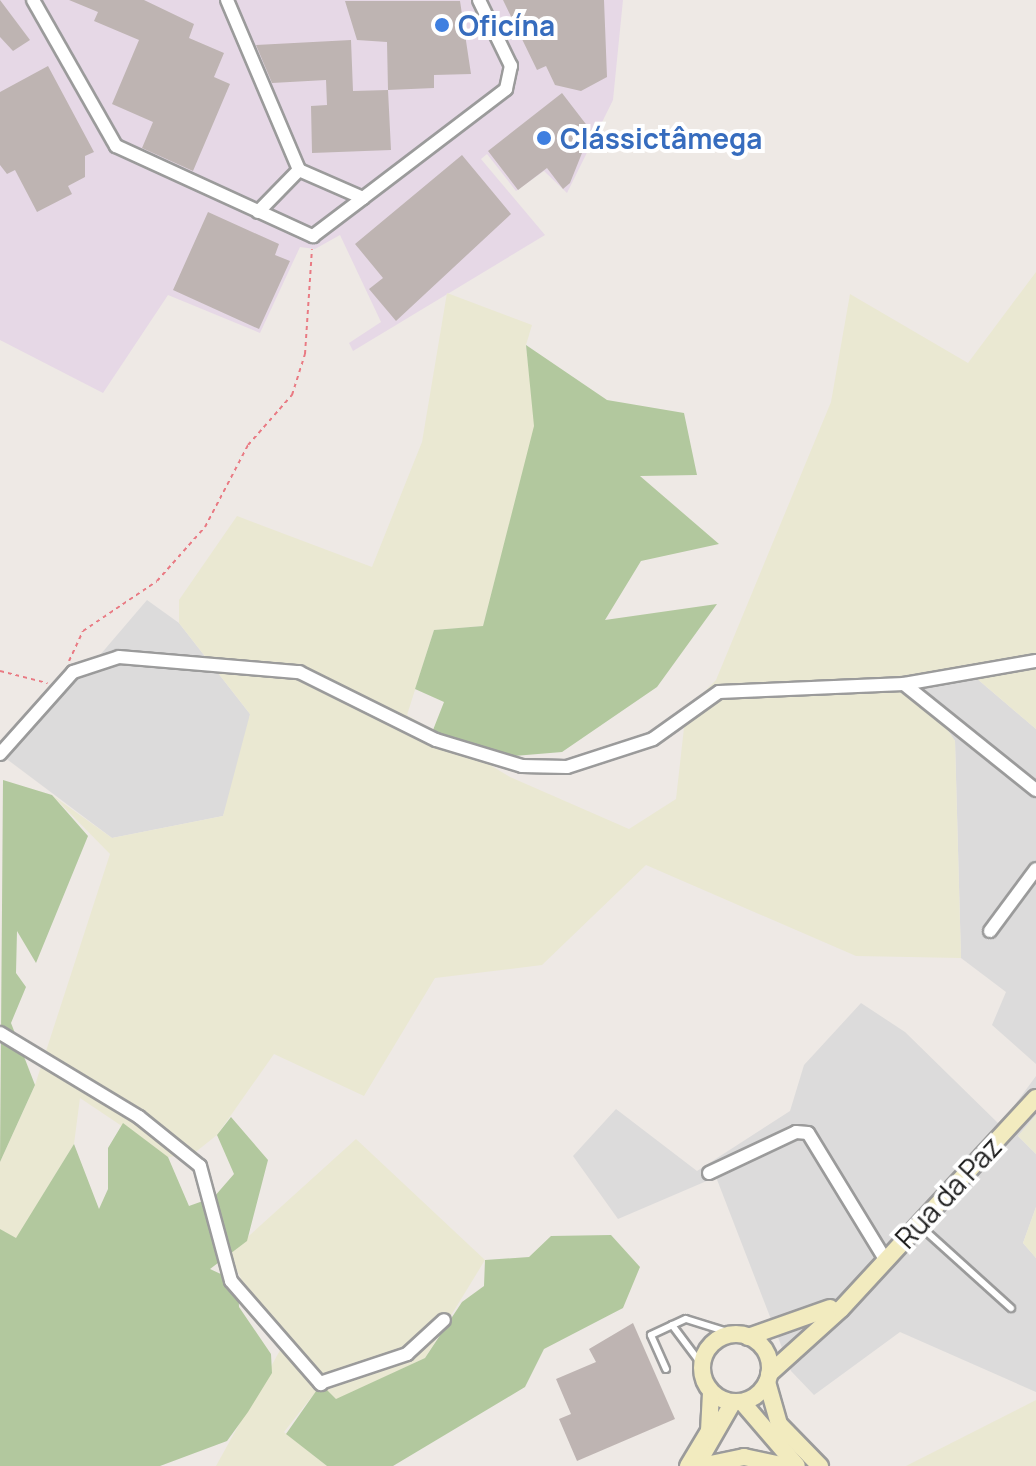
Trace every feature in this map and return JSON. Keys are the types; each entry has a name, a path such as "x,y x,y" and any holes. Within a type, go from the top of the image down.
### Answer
{"main road":[{"name":"Rua da Paz","path":"860,1286 1036,1098"},
{"path":"690,1466 709,1431 711,1392 702,1365 716,1341 809,1320 860,1286"},
{"path":"690,1466 718,1437 738,1402 768,1378 860,1286"},
{"path":"741,1336 766,1352 768,1378 779,1424 820,1466"},
{"path":"711,1392 738,1402 797,1466"},
{"path":"701,1466 744,1457 786,1466"}],"street":[{"path":"33,0 116,146 313,236 506,89 511,66 479,0"},
{"path":"227,0 299,170 363,198"},
{"path":"258,212 299,170"},
{"path":"0,754 57,685 94,662 119,657 299,672 436,740 522,766 567,767 653,739 719,692 904,684 1036,661"},
{"path":"904,684 1036,790"},
{"path":"990,931 1036,869"},
{"path":"0,1033 139,1117 200,1166 231,1281 320,1384 407,1354 444,1320"},
{"path":"709,1173 796,1132 808,1133 885,1259"}],"lane":[{"path":"918,1225 1011,1308"},
{"path":"666,1369 651,1335 672,1325 686,1319 741,1336"},
{"path":"672,1325 702,1365"}],"path":[{"path":"0,671 57,685 83,631 157,581 205,527 248,445 292,395 305,354 313,236"}],"shaded area":[{"path":"0,0 623,0 613,100 567,193 544,171 516,191 487,154 481,159 545,235 353,351 349,343 381,322 340,235 315,249 300,247 260,333 168,295 103,393 0,340"},
{"path":"1036,272 1036,729 975,677 918,686 955,741 961,958 856,956 646,865 542,965 435,978 364,1096 274,1054 217,1135 193,1154 168,1157 80,1098 74,1144 16,1239 0,1229 0,1162 35,1085 110,854 52,795 112,838 223,816 250,714 179,623 179,600 237,516 372,567 422,442 447,293 532,325 526,345 535,426 483,626 434,630 407,715 510,777 629,829 676,799 686,710 716,680 831,402 850,294 968,363"},
{"path":"147,600 179,623 250,714 245,754 223,816 112,838 0,754 57,685 94,662"},
{"path":"975,677 1036,729 1036,1064 992,1025 1006,992 961,958 955,741 917,686"},
{"path":"861,1003 905,1032 1000,1125 1036,1076 1036,1115 1018,1136 1036,1154 1036,1207 1023,1243 1036,1258 1036,1392 900,1332 814,1395 791,1371 716,1177 618,1219 573,1156 616,1109 697,1171 790,1111 804,1065"},
{"path":"1036,1115 1036,1154 1018,1136"},
{"path":"356,1139 485,1260 425,1358 335,1400 321,1385 284,1432 327,1466 216,1466 284,1343 254,1306 229,1254"},
{"path":"1036,1207 1036,1258 1023,1243"},
{"path":"1036,1400 1036,1466 906,1466"}],"green space":[{"path":"526,345 607,400 684,413 697,475 640,476 719,544 641,561 605,620 717,604 657,687 562,752 480,759 433,730 444,702 415,689 434,630 483,626 534,426"},
{"path":"3,780 52,795 88,836 36,963 17,931 16,973 26,987 11,1023 35,1085 0,1162"},
{"path":"231,1117 268,1160 247,1241 210,1269 238,1282 239,1307 271,1354 272,1373 248,1412 227,1441 160,1466 0,1466 0,1229 16,1238 74,1144 99,1209 108,1189 108,1148 123,1123 168,1157 189,1206 214,1197 234,1174 217,1135"},
{"path":"611,1235 640,1267 623,1308 544,1349 525,1387 393,1466 327,1466 286,1434 321,1384 336,1399 425,1358 462,1302 484,1286 485,1260 529,1257 551,1236"}],"building":[{"path":"0,0 30,40 13,51 0,37"},
{"path":"69,0 144,0 194,24 189,38 224,53 214,77 230,84 193,171 142,148 153,122 112,104 139,40 94,21 98,12"},
{"path":"503,0 604,0 607,77 581,91 555,85 546,66 537,70"},
{"path":"345,1 460,1 471,74 434,75 434,88 388,90 387,42 357,40"},
{"path":"351,40 353,91 388,90 391,150 312,153 311,106 327,105 326,80 272,83 256,45"},
{"path":"48,66 94,152 85,156 85,177 68,186 72,194 37,212 15,170 7,174 0,165 0,92"},
{"name":"Clássictâmega","path":"562,93 592,132 576,145 582,153 570,183 563,189 547,168 518,190 488,151"},
{"path":"462,155 511,214 396,321 369,289 383,278 355,244"},
{"path":"208,212 279,244 275,255 290,261 259,329 173,290"},
{"path":"633,1323 675,1419 577,1461 559,1419 571,1414 556,1379 596,1362 589,1349"}],"place":[{"name":"Oficína","path":"442,25"},
{"name":"Clássictâmega","path":"544,138"}]}
